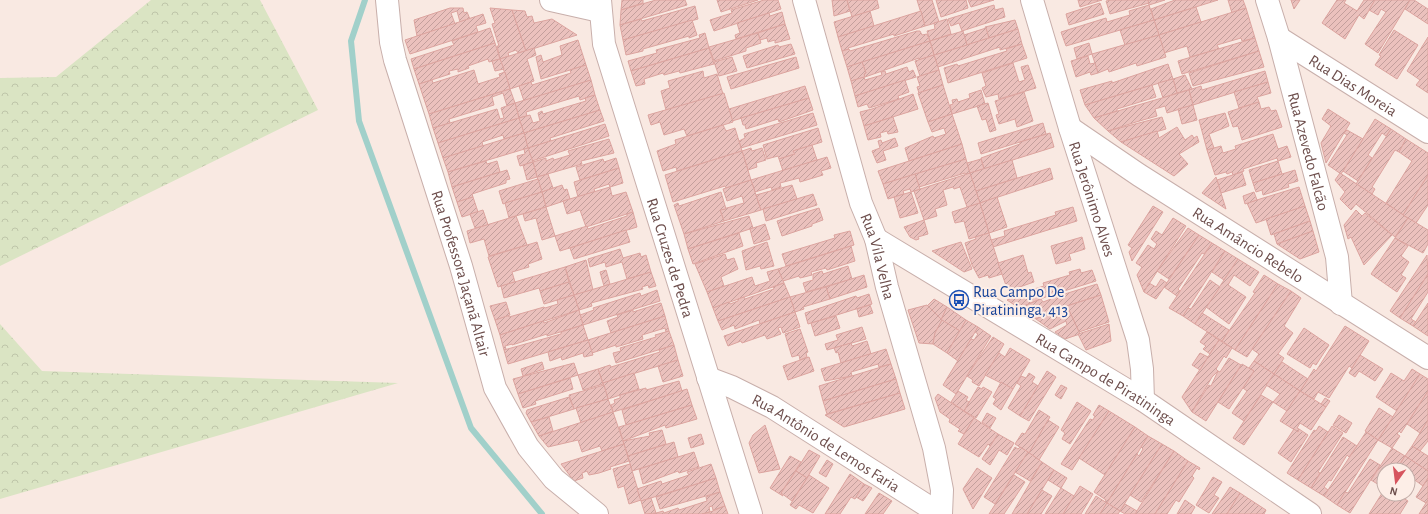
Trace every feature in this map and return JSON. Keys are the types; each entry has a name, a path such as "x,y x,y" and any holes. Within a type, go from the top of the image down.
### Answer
{"street":[{"name":"Rua Professora Jaçanã Altair","path":"387,0 390,42 394,60 461,266 495,388 528,447 536,458 554,479 598,514"},
{"path":"551,0 600,6"},
{"name":"Rua Vila Velha","path":"804,0 861,203 876,238 887,287 939,471 942,490 940,514"},
{"name":"Rua Jerônimo Alves","path":"1032,0 1070,128 1138,340 1142,369 1143,400"},
{"name":"Rua Azevedo Falcão","path":"1268,0 1337,257 1342,304"},
{"name":"Rua Cruzes de Pedra","path":"600,6 604,44 751,514"},
{"name":"Rua Dias Moreia","path":"1279,38 1428,132"},
{"name":"Rua Amâncio Rebelo","path":"1070,128 1139,175 1428,358"},
{"name":"Rua Campo de Piratininga","path":"876,238 1143,400 1310,514"},
{"name":"Rua Antônio de Lemos Faria","path":"708,378 732,386 772,408 940,514"}],"green space":[{"path":"151,0 260,0 318,110 0,266 0,78 56,77"},
{"path":"0,324 42,371 398,383 0,499"}],"building":[{"path":"622,0 643,0 643,3 621,10"},
{"path":"656,0 685,0 687,5 620,25 621,10"},
{"path":"717,0 758,0 721,12"},
{"path":"764,0 778,0 781,9 714,31 710,20 732,13 731,10"},
{"path":"832,0 847,0 850,11 834,16"},
{"path":"847,0 877,0 879,8 852,17"},
{"path":"917,0 932,0 939,22 925,26"},
{"path":"936,0 966,0 968,8 941,17"},
{"path":"968,0 994,0 971,7"},
{"path":"1078,0 1102,0 1080,7"},
{"path":"1148,0 1149,3 1110,14 1106,1"},
{"path":"1148,0 1165,0 1149,5"},
{"path":"1175,0 1218,0 1154,20 1151,9"},
{"path":"1228,0 1243,0 1246,8 1232,13"},
{"path":"1291,0 1300,0 1294,9"},
{"path":"1337,0 1346,0 1344,3 1357,11 1364,0 1375,0 1364,19 1359,15 1345,39 1322,23"},
{"path":"1375,0 1410,0 1378,53 1365,44 1386,12 1381,9 1378,15 1369,10"},
{"path":"1410,0 1414,0 1428,9 1428,24 1405,9"},
{"path":"1100,3 1104,14 1069,25 1066,14"},
{"path":"994,5 995,10 1003,8 1005,17 962,31 959,23 951,26 948,19"},
{"path":"1149,5 1154,20 1066,46 1061,32 1106,18 1107,22 1130,15 1129,11"},
{"path":"695,6 698,19 623,40 620,25 641,19 642,21"},
{"path":"1196,7 1201,22 1159,35 1154,20"},
{"path":"450,8 463,8 464,13 467,12 470,19 460,22 457,11 451,13 455,24 417,36 414,20"},
{"path":"490,8 512,10 526,51 518,53 516,50 508,53 509,56 500,59 497,46 499,46 492,24 495,23"},
{"path":"1246,8 1255,38 1242,41 1241,38 1217,45 1219,49 1190,57 1187,46 1164,53 1159,35"},
{"path":"512,10 525,11 527,17 532,16 534,23 552,19 577,35 526,51"},
{"path":"870,11 874,26 838,37 834,22"},
{"path":"921,11 925,26 894,36 894,34 842,51 838,37"},
{"path":"782,12 785,24 736,39 735,35 740,33 737,23 769,13 770,16"},
{"path":"483,14 486,23 476,26 478,32 410,54 405,40"},
{"path":"947,19 951,34 930,41 927,31 935,29 934,23"},
{"path":"692,20 697,35 689,38 689,36 626,55 623,40"},
{"path":"1015,20 1018,29 989,38 985,27"},
{"path":"1154,20 1159,35 1125,45 1120,30"},
{"path":"785,24 790,39 775,43 775,40 768,42 767,38 760,40 758,33"},
{"path":"490,28 495,43 414,69 411,59 454,45 452,41"},
{"path":"986,28 989,38 967,45 964,35"},
{"path":"1018,29 1022,44 1000,50 1000,47 938,67 934,55"},
{"path":"1394,30 1418,45 1397,79 1375,65 1381,56 1379,55"},
{"path":"920,31 922,35 927,34 930,41 847,67 842,51 849,49 850,51"},
{"path":"963,31 967,45 934,55 930,41"},
{"path":"705,33 709,48 631,71 628,61 657,53 656,50 700,38 699,35"},
{"path":"758,33 761,43 746,48 746,51 714,61 709,47"},
{"path":"1159,35 1166,57 1137,66 1136,63 1109,72 1108,69 1098,73 1092,54"},
{"path":"1428,37 1428,93 1416,85 1420,80 1407,71"},
{"path":"1255,38 1259,51 1182,74 1178,61"},
{"path":"578,40 586,65 541,79 536,57 541,55 543,62 562,55 560,46"},
{"path":"930,41 934,55 919,60 919,58 865,77 864,74 866,73 862,62"},
{"path":"495,43 500,59 489,62 488,59 468,66 469,68 458,72 458,69 449,71 450,74 419,84 414,69"},
{"path":"1089,43 1092,54 1077,59 1074,48"},
{"path":"791,44 795,54 747,68 743,56 778,45 779,47"},
{"path":"1022,44 1027,58 948,83 944,68 957,64 958,66 1007,51 1006,49"},
{"path":"534,48 536,55 527,59 534,81 510,89 500,59"},
{"path":"709,48 714,64 680,73 679,71 664,75 663,73 644,79 645,84 636,86 631,71"},
{"path":"1259,51 1264,67 1193,86 1189,73"},
{"path":"934,55 939,70 920,76 915,61"},
{"path":"1088,56 1090,64 1095,63 1098,73 1091,75 1090,72 1076,77 1071,61"},
{"path":"732,57 737,71 719,76 714,62"},
{"path":"796,57 799,68 731,89 727,77"},
{"path":"500,59 504,69 495,71 492,61"},
{"path":"862,62 866,73 864,74 865,77 851,81 847,67"},
{"path":"1013,63 1019,82 1025,80 1021,67 1028,65 1036,88 999,99 998,94 986,97 982,88 986,86 982,73"},
{"path":"1168,64 1173,79 1085,105 1080,90 1112,81 1112,83"},
{"path":"586,65 591,80 524,101 519,86 531,82 532,85 571,73 570,70"},
{"path":"907,67 909,72 913,70 916,77 855,96 851,81 864,77 865,80 882,75 881,72 885,71 886,74"},
{"path":"474,70 478,84 500,77 499,74 505,72 510,89 429,114 419,84 432,80 433,83"},
{"path":"939,70 943,85 919,93 917,87 920,86 917,77"},
{"path":"703,71 704,78 717,74 723,94 666,110 661,91 670,88 668,81"},
{"path":"1265,71 1268,82 1193,105 1189,90 1201,86 1202,90"},
{"path":"1185,75 1192,89 1177,93 1173,79"},
{"path":"1173,79 1177,93 1163,98 1158,83"},
{"path":"591,80 595,95 580,100 579,96 526,112 527,116 519,118 515,103"},
{"path":"905,80 909,92 898,96 899,99 869,108 867,104 858,107 855,96"},
{"path":"1268,82 1271,93 1257,97 1259,102 1239,108 1234,92"},
{"path":"943,85 952,114 928,122 918,93"},
{"path":"1152,85 1156,97 1094,118 1085,105"},
{"path":"805,86 809,98 732,121 729,109"},
{"path":"510,89 515,103 507,106 503,93 492,97 494,105 449,119 450,123 433,128 429,114"},
{"path":"981,90 985,104 952,114 950,105 953,104 952,100 957,99 958,102 970,98 969,94"},
{"path":"1189,90 1193,105 1167,113 1165,106 1155,109 1157,116 1108,131 1094,118"},
{"path":"1024,92 1033,121 1017,127 1015,119 999,124 996,115 999,114 995,101"},
{"path":"724,93 733,122 687,136 684,129 664,135 660,122 651,125 648,115"},
{"path":"913,94 918,109 864,126 860,112"},
{"path":"595,95 600,110 524,133 519,118 530,115 533,123 540,121 538,113 542,111 543,114 586,101 585,98"},
{"path":"809,98 813,110 779,122 778,119 746,129 745,125 743,125 741,118"},
{"path":"1259,102 1261,109 1269,107 1271,111 1276,110 1282,127 1242,140 1238,126 1233,127 1228,112"},
{"path":"515,103 519,118 438,143 433,128 497,109 500,119 504,118 501,108"},
{"path":"988,103 996,130 990,132 986,119 982,120 977,106"},
{"path":"1193,105 1197,120 1182,124 1178,109"},
{"path":"1328,109 1350,123 1326,163 1321,143 1331,126 1322,119"},
{"path":"600,110 604,121 550,138 551,141 528,148 524,133"},
{"path":"813,113 817,125 741,148 739,141 745,138 744,134"},
{"path":"1225,113 1229,126 1209,134 1214,148 1207,150 1199,120"},
{"path":"952,114 962,144 909,161 905,148 933,136 934,138 946,134 944,128 932,132 928,122"},
{"path":"893,117 898,132 888,134 887,131 880,133 881,137 868,140 864,126"},
{"path":"1162,117 1166,129 1121,142 1108,131"},
{"path":"519,118 524,133 504,139 503,135 482,142 483,146 443,158 438,143"},
{"path":"1375,119 1391,129 1386,136 1382,133 1368,155 1372,158 1358,181 1343,171"},
{"path":"1043,123 1046,134 981,154 978,143"},
{"path":"605,124 609,136 532,161 528,148"},
{"path":"723,125 726,131 735,128 742,151 677,171 676,167 663,171 657,151 676,144 675,140"},
{"path":"1177,127 1185,140 1192,135 1194,138 1197,136 1199,142 1179,154 1188,164 1174,176 1121,142 1157,131 1159,138"},
{"path":"818,128 822,142 793,151 795,154 779,159 778,156 767,159 763,145"},
{"path":"1391,129 1406,139 1399,152 1395,150 1372,187 1375,189 1372,194 1356,184"},
{"path":"1347,130 1363,139 1341,174 1328,165 1347,135 1344,133"},
{"path":"524,133 528,148 448,172 443,158"},
{"path":"1050,133 1054,147 984,169 981,158 1020,144 1020,142"},
{"path":"1273,134 1278,149 1287,146 1291,157 1278,161 1277,158 1243,169 1244,171 1233,175 1232,172 1227,174 1226,172 1215,175 1207,150 1221,146 1223,153 1236,149 1235,146"},
{"path":"895,138 898,146 883,151 886,160 877,163 872,151 880,148 878,141 881,140 882,143"},
{"path":"609,139 614,153 581,161 582,164 537,177 533,162 546,158 546,161 553,158 554,160 570,155 568,151"},
{"path":"1406,139 1428,153 1428,175 1403,215 1386,203 1412,161 1399,152"},
{"path":"962,144 966,159 883,184 878,171"},
{"path":"812,145 817,160 783,171 779,159 795,154 793,151"},
{"path":"528,148 533,162 520,166 517,156 525,154 524,149"},
{"path":"751,148 752,151 762,148 766,160 756,163 757,167 748,170 742,151"},
{"path":"742,151 751,180 726,188 725,186 673,202 665,175"},
{"path":"827,157 831,168 821,171 823,175 800,182 799,178 780,183 781,187 772,190 771,187 755,192 751,180"},
{"path":"616,158 619,168 580,180 576,167 603,159 604,162"},
{"path":"966,159 970,173 966,175 965,173 919,187 915,174"},
{"path":"981,159 984,169 970,173 967,163"},
{"path":"1012,160 1017,178 976,191 970,173"},
{"path":"486,161 487,164 497,161 500,172 452,187 448,172"},
{"path":"1278,161 1282,174 1253,183 1249,170"},
{"path":"533,162 537,177 527,180 523,165"},
{"path":"619,168 623,183 610,187 609,184 594,189 595,192 578,197 574,182"},
{"path":"1050,168 1053,179 980,203 976,191"},
{"path":"507,170 510,179 506,180 506,183 472,194 473,197 457,202 452,187"},
{"path":"1295,170 1298,181 1288,184 1289,187 1263,195 1262,190 1256,192 1253,183"},
{"path":"1242,172 1246,185 1221,193 1217,180"},
{"path":"970,173 980,203 967,207 960,187 954,189 953,187 943,190 947,205 935,209 937,216 924,220 914,191"},
{"path":"1340,173 1408,218 1395,237 1356,204 1351,210 1340,199 1345,192 1335,180"},
{"path":"548,174 553,188 542,192 537,177"},
{"path":"915,174 920,189 911,192 910,189 903,191 904,194 888,199 883,184"},
{"path":"1428,175 1428,205 1416,223 1403,215"},
{"path":"1216,177 1226,209 1202,193"},
{"path":"538,179 542,192 503,204 499,191"},
{"path":"751,180 761,210 724,221 720,210 744,203 742,196 727,201 723,189"},
{"path":"562,185 564,190 567,189 570,199 546,207 542,192"},
{"path":"792,185 797,199 761,210 756,195"},
{"path":"610,187 612,196 626,192 633,212 586,227 580,210 567,214 563,201"},
{"path":"1299,187 1305,206 1256,223 1247,203"},
{"path":"542,192 546,207 509,218 505,203"},
{"path":"721,192 726,209 720,210 724,221 684,234 674,205 678,203 679,206"},
{"path":"911,192 918,213 900,218 894,197"},
{"path":"1254,192 1257,200 1245,204 1243,196"},
{"path":"813,194 817,205 766,221 763,209"},
{"path":"473,197 478,212 462,217 457,202"},
{"path":"997,197 1007,227 989,233 980,203"},
{"path":"980,203 989,233 969,239 964,221 955,223 952,212"},
{"path":"1153,206 1163,212 1132,261 1129,252 1132,248 1128,245"},
{"path":"1305,206 1310,221 1271,235 1266,219"},
{"path":"546,207 555,236 542,240 536,218 525,221 523,214"},
{"path":"1073,207 1077,221 993,247 991,240 1005,236 1004,231 1056,215 1055,212"},
{"path":"819,208 823,220 812,224 812,226 782,236 777,221"},
{"path":"483,210 488,225 475,228 470,214"},
{"path":"1356,210 1362,216 1365,213 1392,235 1364,265 1351,237 1348,239 1344,225"},
{"path":"633,212 637,227 560,251 555,236 587,226 588,229 627,216 627,214"},
{"path":"516,216 527,245 489,256 484,239 470,243 467,231"},
{"path":"749,216 753,228 688,249 684,234"},
{"path":"1173,218 1186,226 1144,292 1137,275 1142,267 1136,263 1148,245 1154,249 1157,244 1151,239 1156,231 1162,235"},
{"path":"1408,218 1428,230 1428,244 1423,253 1395,238"},
{"path":"924,220 928,234 918,237 919,239 916,240 910,237 904,227"},
{"path":"1310,221 1313,231 1277,244 1274,234"},
{"path":"765,224 770,239 754,244 750,229"},
{"path":"1188,228 1199,235 1169,279 1157,271"},
{"path":"626,230 630,242 574,259 570,248"},
{"path":"850,231 854,245 786,266 782,254 835,238 834,235"},
{"path":"1313,231 1319,252 1300,259 1277,244"},
{"path":"739,233 743,246 693,264 688,249"},
{"path":"989,233 1002,274 989,278 988,275 979,278 972,265 965,243 976,239 975,237"},
{"path":"1199,235 1212,243 1204,254 1202,253 1178,289 1180,291 1177,296 1164,287"},
{"path":"1082,237 1085,249 1069,254 1071,260 1056,264 1051,246"},
{"path":"1395,238 1408,246 1401,256 1409,262 1401,275 1406,278 1397,292 1371,274"},
{"path":"537,242 542,259 528,264 529,267 512,272 515,282 498,287 488,257"},
{"path":"767,242 774,266 761,269 760,266 746,270 742,251"},
{"path":"961,242 972,269 964,272 932,251"},
{"path":"1212,243 1225,251 1183,316 1169,308"},
{"path":"851,246 855,261 827,270 826,268 811,272 812,275 800,278 799,276 783,281 778,269"},
{"path":"620,249 623,258 640,253 641,257 646,255 651,272 627,279 622,262 606,267 605,262 590,267 588,259"},
{"path":"1225,251 1238,259 1224,280 1212,272"},
{"path":"725,254 727,260 734,258 738,269 721,277 724,286 707,292 695,264"},
{"path":"1023,255 1028,273 1031,272 1034,282 1008,291 998,263"},
{"path":"1427,255 1428,274 1400,318 1390,311"},
{"path":"1238,259 1259,272 1250,286 1234,275 1228,285 1246,297 1229,324 1206,307"},
{"path":"586,260 593,290 574,295 565,267"},
{"path":"848,266 852,279 806,292 803,283 813,280 813,274 822,271 823,274"},
{"path":"565,267 569,282 540,291 539,288 504,298 501,286"},
{"path":"778,269 784,283 713,308 707,292 752,277 755,286 770,281 767,272"},
{"path":"1080,269 1081,273 1092,270 1096,281 1048,296 1019,308 1007,300 1016,296 1015,295 1044,286 1043,283 1070,275 1069,272"},
{"path":"606,270 610,284 604,286 600,272"},
{"path":"651,272 656,286 649,288 648,285 642,287 643,289 591,303 592,306 579,310 574,295"},
{"path":"1428,274 1428,292 1411,319 1416,322 1413,326 1400,318"},
{"path":"864,275 867,287 830,299 826,287"},
{"path":"1264,275 1278,284 1235,350 1222,341 1255,293 1253,292"},
{"path":"1161,279 1167,283 1156,299 1144,292 1149,283 1156,287"},
{"path":"1210,280 1220,287 1195,324 1183,316 1188,308 1191,309"},
{"path":"569,282 574,295 544,304 540,291"},
{"path":"784,283 790,297 718,321 713,308 729,302 730,304 744,297 745,299 774,289 773,287"},
{"path":"1097,284 1101,295 1060,308 1036,319 1019,308 1041,299 1043,302 1051,299 1050,297 1055,297"},
{"path":"1278,284 1291,291 1247,357 1235,350"},
{"path":"826,287 830,299 803,307 804,309 795,312 790,297"},
{"path":"657,290 660,301 583,325 580,315 594,310 593,308 640,293 641,296"},
{"path":"1291,291 1301,298 1284,326 1293,333 1278,354 1284,358 1274,374 1254,361 1259,354 1252,349"},
{"path":"869,294 872,304 808,324 805,313 856,296 857,298"},
{"path":"574,295 579,310 500,335 495,320 508,315 509,317 558,304 557,300"},
{"path":"1101,295 1109,322 1079,332 1067,306"},
{"path":"790,297 795,312 760,324 759,320 735,329 734,325 722,330 718,321"},
{"path":"934,299 947,307 941,320 927,306"},
{"path":"506,302 510,315 495,320 490,306"},
{"path":"661,303 665,316 611,333 607,321 618,317 617,315 633,310 633,312"},
{"path":"1428,303 1428,336 1413,326"},
{"path":"870,305 873,313 859,317 857,309"},
{"path":"927,305 942,320 935,333 933,344 919,343 908,310"},
{"path":"1067,306 1080,334 1065,339 1055,332 1067,325 1066,321 1050,329 1036,319"},
{"path":"947,307 966,320 960,331 941,320"},
{"path":"579,310 583,325 547,336 547,334 505,346 506,349 504,350 500,335 543,321 544,323"},
{"path":"795,312 800,327 783,333 781,327 778,328 781,334 767,339 765,335 728,346 724,336"},
{"path":"1202,313 1229,330 1222,341 1195,324"},
{"path":"665,316 669,331 666,332 665,328 642,335 643,339 616,347 616,345 592,353 588,340"},
{"path":"836,316 840,328 815,336 811,323"},
{"path":"942,320 960,331 947,353 933,344 935,333"},
{"path":"966,320 978,327 958,361 947,353"},
{"path":"1109,324 1111,341 1086,350 1078,334"},
{"path":"583,325 588,340 508,364 504,350 561,334 561,332"},
{"path":"1345,326 1369,341 1352,368 1349,366 1329,398 1318,392 1314,399 1300,391 1314,369 1316,371"},
{"path":"862,327 866,339 827,350 825,344 838,340 836,335"},
{"path":"978,327 991,336 956,394 943,385 971,339 974,340 978,334 975,332"},
{"path":"1304,328 1329,345 1316,365 1313,363 1310,368 1287,354"},
{"path":"800,329 808,352 806,353 807,357 800,360 799,355 792,357 785,334"},
{"path":"669,331 674,345 616,363 613,353 621,351 620,348 656,337 655,335"},
{"path":"1207,332 1219,340 1210,354 1203,349 1206,346 1200,342"},
{"path":"993,337 1004,344 979,386 972,382 973,380 967,376"},
{"path":"588,340 593,355 584,357 583,353 562,360 561,357 550,361 548,352"},
{"path":"1219,340 1232,348 1226,358 1224,356 1216,369 1218,371 1212,377 1192,412 1182,397"},
{"path":"867,341 871,354 841,363 838,352 836,353 834,348 851,343 852,346"},
{"path":"674,345 678,360 603,383 598,369 610,365 611,367 660,352 659,350"},
{"path":"1010,348 1030,360 1013,389 985,375 999,353 1005,357"},
{"path":"886,349 891,364 879,367 878,364 851,372 852,376 825,381 821,369"},
{"path":"1200,353 1208,357 1200,370 1192,365"},
{"path":"1360,355 1383,369 1375,381 1359,371 1355,377 1349,373"},
{"path":"809,357 814,371 788,380 783,366"},
{"path":"1229,358 1241,365 1206,421 1192,412 1209,385 1211,386 1218,371 1220,372"},
{"path":"678,360 683,376 663,382 658,366"},
{"path":"1254,361 1274,374 1244,421 1232,413 1247,391 1243,388 1254,371 1249,368"},
{"path":"542,362 544,369 523,376 521,369"},
{"path":"1282,362 1308,379 1300,391 1274,374"},
{"path":"574,363 578,375 518,394 513,379"},
{"path":"891,364 896,379 823,401 819,386"},
{"path":"1242,364 1254,371 1229,409 1218,402"},
{"path":"598,369 603,384 583,390 578,375"},
{"path":"1412,369 1420,374 1397,411 1376,397 1391,373 1404,381"},
{"path":"1047,371 1056,377 1029,421 1020,416"},
{"path":"634,373 639,389 608,399 603,383"},
{"path":"1029,373 1035,377 1032,382 1038,386 1020,416 1008,408 1021,386 1017,383 1021,376 1026,378"},
{"path":"1274,374 1300,391 1287,411 1273,402 1280,394 1266,385"},
{"path":"1420,374 1428,379 1428,391 1401,433 1399,431 1397,434 1400,436 1392,448 1378,440"},
{"path":"570,378 573,389 535,401 536,404 523,408 518,394"},
{"path":"896,379 900,393 827,414 823,401"},
{"path":"679,381 682,391 613,412 611,405 615,403 614,400 620,398 620,395"},
{"path":"1001,382 1013,389 1001,410 993,404 996,399 993,397"},
{"path":"604,385 608,399 574,409 569,395"},
{"path":"1061,385 1067,388 1061,399 1055,395"},
{"path":"978,387 982,389 983,387 992,392 976,418 964,411"},
{"path":"687,389 692,405 626,425 622,410"},
{"path":"958,391 968,397 966,400 969,402 964,411 951,402"},
{"path":"1300,391 1326,407 1311,430 1300,423 1297,428 1299,429 1298,432 1280,421"},
{"path":"1428,391 1428,420 1420,433 1407,424"},
{"path":"900,393 905,409 844,427 825,415"},
{"path":"938,394 974,418 964,434 958,431 960,429 949,422 950,419 940,412 935,398"},
{"path":"1261,395 1273,402 1244,445 1233,438"},
{"path":"569,397 574,409 531,422 526,413 527,410"},
{"path":"1325,398 1330,401 1326,407 1321,404"},
{"path":"608,399 613,412 581,423 576,408"},
{"path":"1077,402 1091,411 1070,444 1062,439 1065,433 1061,430"},
{"path":"692,405 697,419 666,428 665,425 623,441 619,427"},
{"path":"1099,405 1109,411 1072,470 1061,464 1090,419 1093,420 1095,416 1093,415"},
{"path":"1379,408 1393,417 1378,440 1365,431"},
{"path":"1039,410 1050,417 1029,453 1015,444 1022,433 1025,434"},
{"path":"1109,411 1135,427 1105,475 1079,458"},
{"path":"613,412 624,444 602,451 600,446 582,452 578,440 548,447 539,436"},
{"path":"987,413 996,418 990,428 982,422"},
{"path":"1339,415 1352,423 1346,433 1333,425"},
{"path":"549,417 553,431 539,436 531,422"},
{"path":"974,418 998,434 990,446 988,444 979,457 958,444"},
{"path":"1048,420 1059,427 1039,460 1029,453"},
{"path":"1428,420 1428,441 1420,451 1412,446"},
{"path":"765,425 780,469 759,473 749,443 753,435"},
{"path":"1319,426 1328,432 1298,480 1287,473 1314,430 1316,431"},
{"path":"1332,426 1343,433 1318,472 1320,473 1311,488 1298,480"},
{"path":"1135,427 1148,436 1107,503 1105,502 1106,500 1094,492"},
{"path":"1294,429 1298,432 1299,429 1308,435 1291,462 1278,453"},
{"path":"662,430 666,444 628,456 623,441 650,436 649,433"},
{"path":"1366,432 1378,440 1337,505 1324,496"},
{"path":"701,434 704,444 691,448 688,438"},
{"path":"998,434 1014,443 1007,455 999,450 990,465 982,459"},
{"path":"1148,436 1162,444 1120,511 1107,503 1137,454 1139,456 1143,449 1141,447"},
{"path":"1343,437 1357,446 1349,457 1347,455 1331,481 1329,480 1324,487 1328,490 1324,496 1311,488"},
{"path":"674,442 678,457 632,471 628,456"},
{"path":"624,444 629,461 610,467 611,469 599,473 589,475 587,471 582,473 583,478 574,481 561,464"},
{"path":"1162,444 1174,451 1141,502 1130,495"},
{"path":"1412,446 1428,456 1428,471 1416,462 1405,456"},
{"path":"1015,447 1018,449 1020,447 1028,452 995,504 984,497"},
{"path":"1392,448 1405,456 1401,462 1383,462"},
{"path":"809,450 820,456 807,478 796,471"},
{"path":"1174,451 1188,461 1155,514 1135,514"},
{"path":"694,452 699,467 679,473 678,471 643,484 639,469"},
{"path":"1028,452 1042,462 1030,481 1015,472"},
{"path":"790,456 801,462 781,493 783,496 770,488"},
{"path":"1405,456 1414,462 1402,462"},
{"path":"1370,459 1376,463 1376,471 1350,513 1337,505 1345,492 1348,493"},
{"path":"827,460 833,464 826,477 819,473"},
{"path":"1188,461 1200,468 1199,470 1197,468 1192,476 1194,478 1179,502 1176,500 1167,514 1155,514"},
{"path":"1042,462 1054,470 1027,514 1012,514"},
{"path":"1416,463 1428,471 1428,478 1423,486 1416,481"},
{"path":"630,464 641,500 629,504 624,486 618,488 613,469"},
{"path":"711,464 716,478 641,501 637,489 661,481 662,484 689,475 687,472"},
{"path":"977,468 992,478 973,509 963,489"},
{"path":"1054,470 1067,478 1061,488 1048,480"},
{"path":"796,471 807,478 792,501 781,493"},
{"path":"1376,472 1376,483 1371,480"},
{"path":"850,474 864,484 855,499 851,497 840,514 825,514"},
{"path":"809,475 829,488 813,513 799,505 796,509 790,505"},
{"path":"1014,475 1025,482 1004,514 989,514"},
{"path":"1213,477 1222,482 1214,495 1219,498 1209,513 1196,505"},
{"path":"716,478 720,492 660,509 656,497"},
{"path":"1428,478 1428,500 1426,503 1416,497"},
{"path":"864,484 872,488 863,501 856,497"},
{"path":"1080,486 1093,494 1081,514 1063,514"},
{"path":"1230,487 1240,493 1227,514 1212,514"},
{"path":"1061,488 1074,496 1063,514 1045,514"},
{"path":"1042,490 1052,496 1041,514 1027,514"},
{"path":"720,492 725,506 713,510 712,506 709,507 710,512 702,514 653,514 663,511 664,513 678,508 679,510 707,501 706,497"},
{"path":"879,493 892,501 883,514 865,514"},
{"path":"1240,493 1266,510 1264,514 1227,514"},
{"path":"1096,496 1107,503 1100,514 1085,514"},
{"path":"651,498 656,513 645,514 641,501"},
{"path":"1185,500 1195,507 1191,514 1177,514"},
{"path":"1428,500 1428,514 1419,514 1426,503"},
{"path":"1376,502 1407,502 1400,514 1369,514"},
{"path":"1107,503 1120,511 1118,514 1100,514"},
{"path":"1125,504 1137,511 1135,514 1125,514 1120,511"},
{"path":"725,506 728,514 702,514 710,512"}],"waterway":[{"path":"365,0 351,41 359,121 471,428 542,514"}],"place":[{"name":"Rua Campo De Piratininga, 413","path":"959,300"}]}
